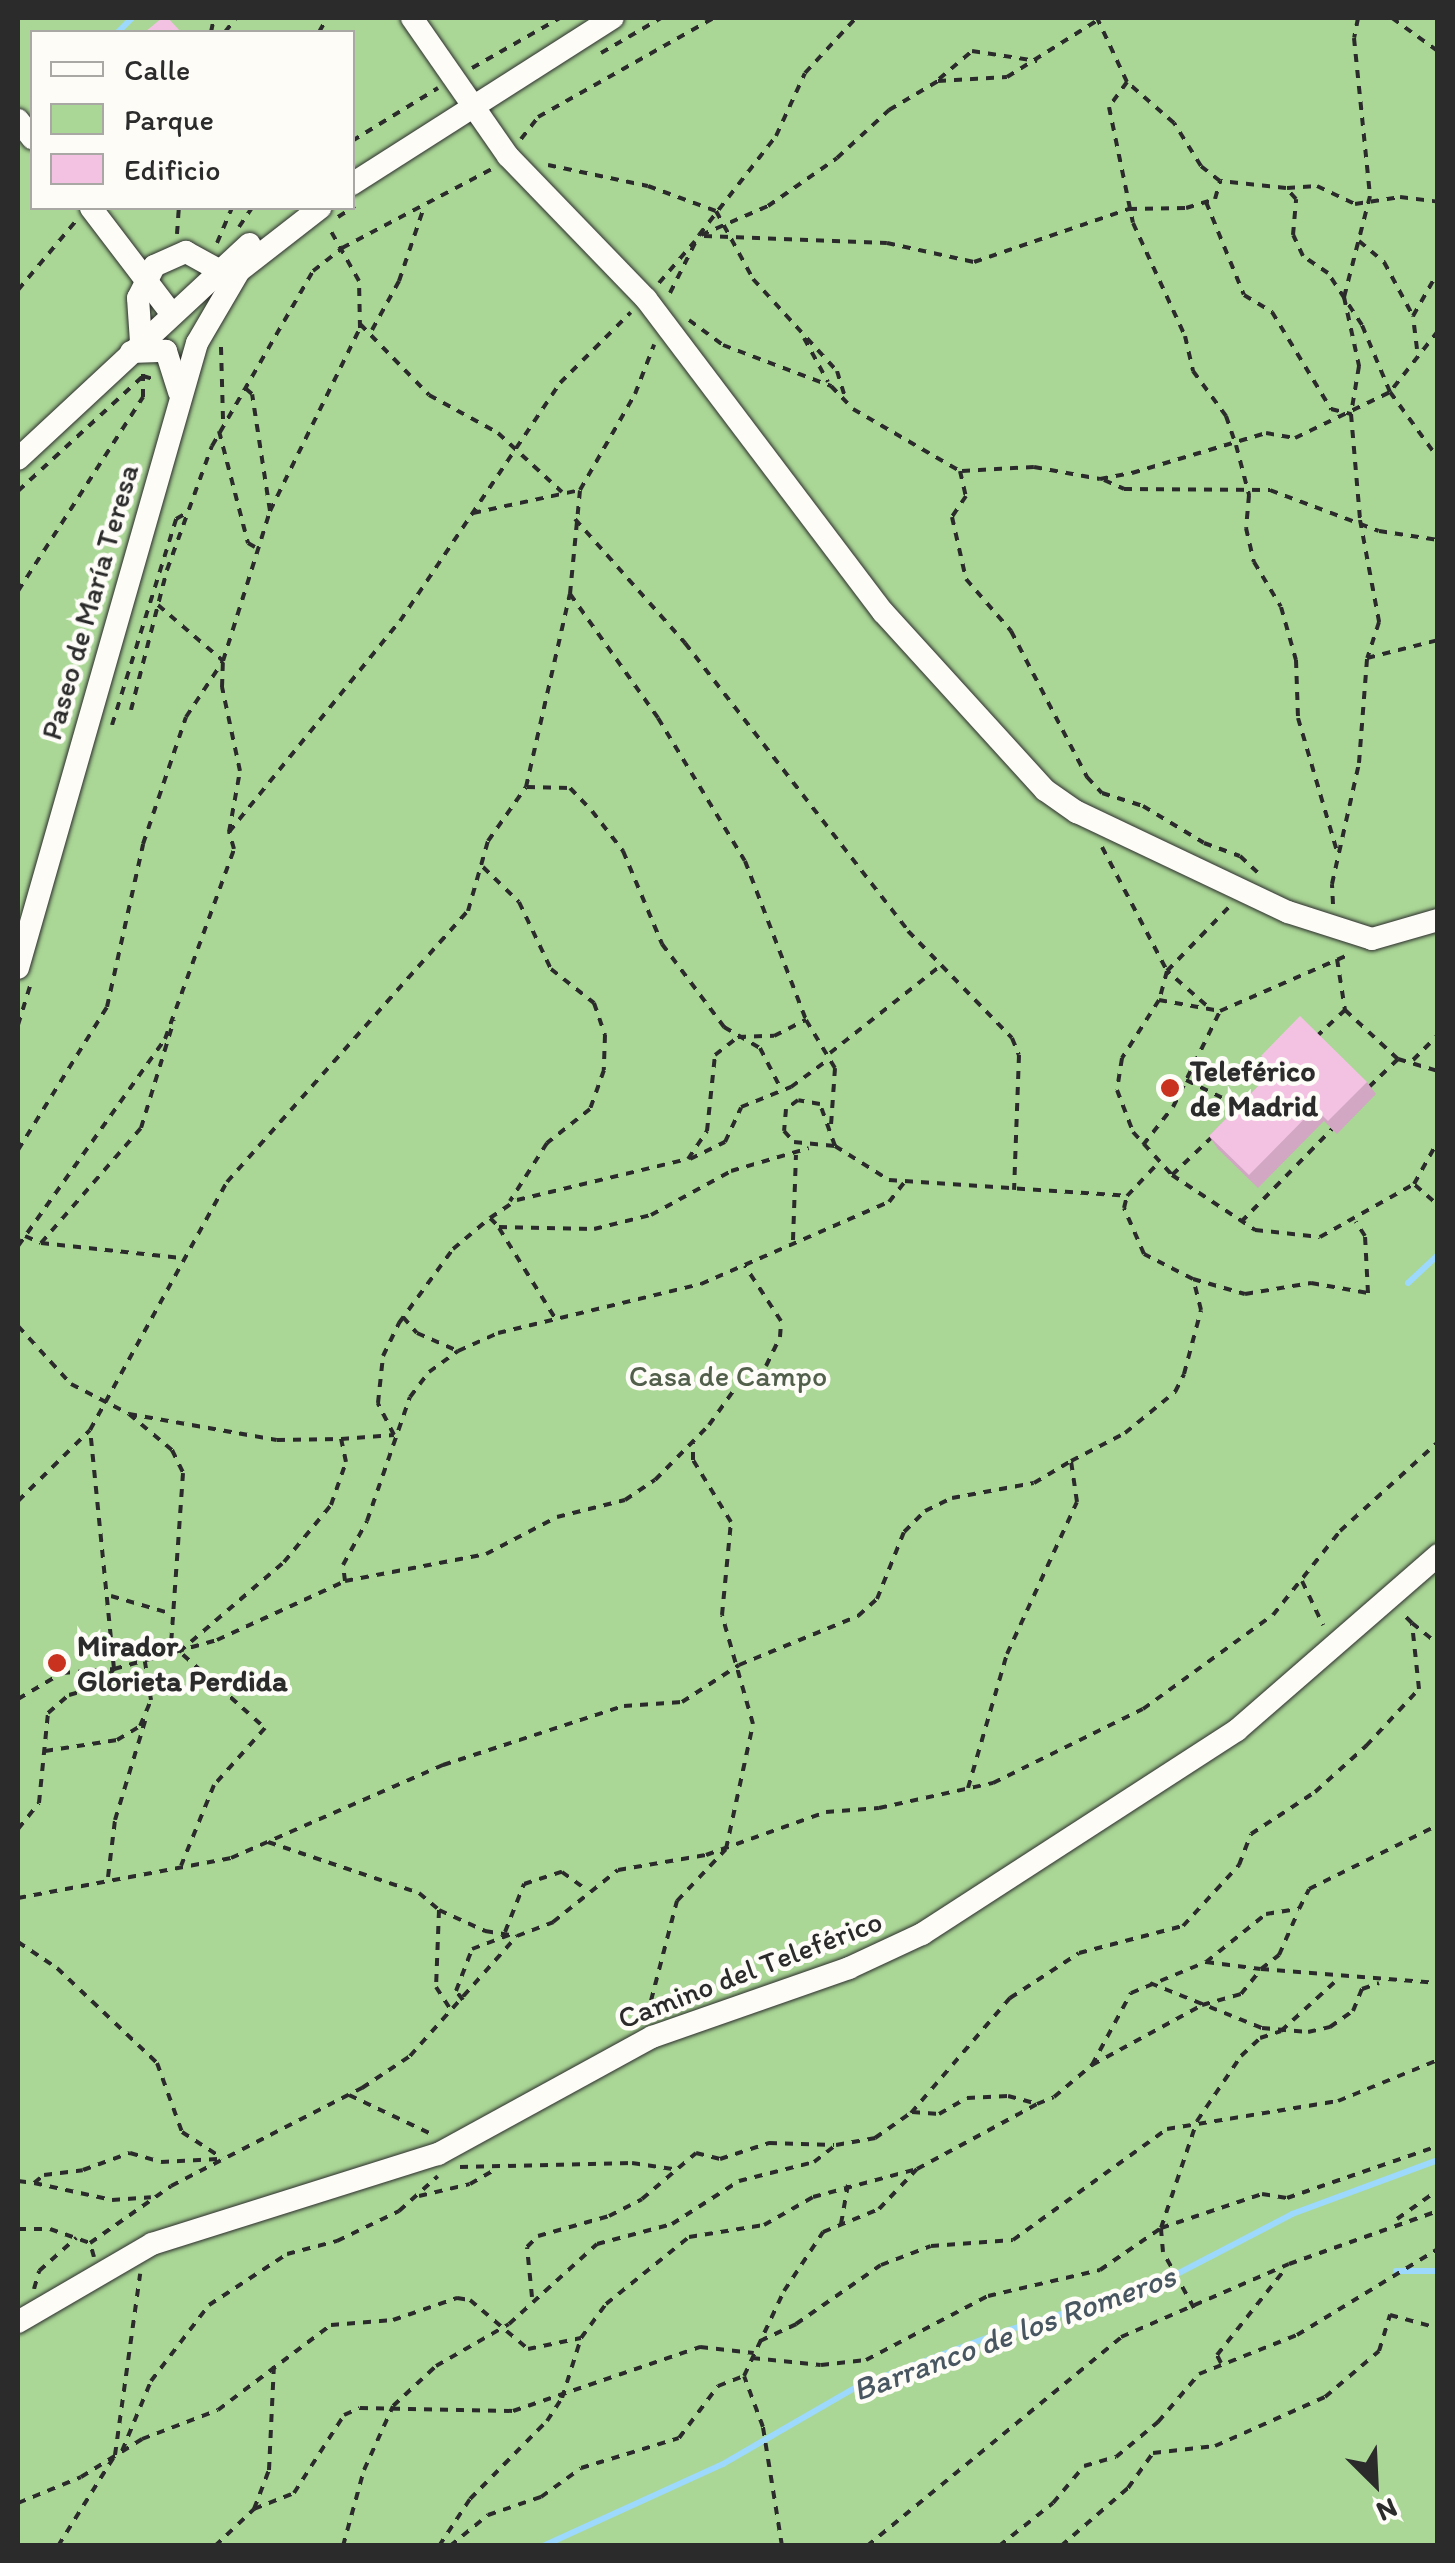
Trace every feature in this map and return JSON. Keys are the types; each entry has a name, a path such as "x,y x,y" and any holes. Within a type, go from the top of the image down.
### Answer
{"street":[{"path":"412,18 508,156 659,310 883,612 1045,790 1096,820 1340,915 1381,939 1438,920"},
{"path":"355,183 613,18"},
{"path":"18,459 169,315 218,272 301,210"},
{"path":"218,272 317,210"},
{"path":"85,213 146,274 169,315 188,368"},
{"path":"133,350 146,274 175,254 218,272"},
{"name":"Paseo de María Teresa","path":"18,968 180,395 212,312 218,272"},
{"path":"133,350 166,351 180,395"},
{"name":"Camino del Teleférico","path":"18,2322 102,2258 138,2250 438,2154 652,2038 849,1968 922,1934 1237,1730 1438,1554"}],"path":[{"path":"131,710 158,605 218,431 243,386 276,342 312,271 342,248 423,210 508,156 538,117 714,18"},
{"path":"18,1500 90,1430 168,1293 180,1258 236,1170 468,911 488,841 526,787 570,594 580,490 635,394 659,310 699,236 776,136 805,73 856,18"},
{"path":"938,80 1008,76 1099,18 1128,82 1174,122 1202,166 1220,181 1286,188 1317,186 1368,203 1400,197 1438,202"},
{"path":"1138,18 1145,18"},
{"path":"1340,915 1338,854 1358,763 1366,658 1379,622 1360,520 1352,414 1359,366 1344,297 1368,203 1354,38 1358,18"},
{"path":"1392,18 1438,50"},
{"path":"229,832 400,621 560,383 659,310 699,236 768,206 837,158 889,110 938,80 972,51 1037,61"},
{"path":"1128,82 1109,108 1129,209 1186,336 1193,371 1226,416 1236,445 1249,495 1250,545 1281,607 1296,660 1298,718 1338,854"},
{"path":"543,164 648,186 716,211 726,226 726,237 837,371 846,402"},
{"path":"699,236 887,244 974,262 1129,209 1215,200 1220,181"},
{"path":"1286,188 1296,199 1293,235 1302,256 1320,264 1344,297 1390,392 1438,458"},
{"path":"1206,202 1244,295 1272,312 1331,409 1352,414"},
{"path":"218,272 232,210"},
{"path":"372,330 425,219 423,210"},
{"path":"18,290 85,213"},
{"path":"1360,242 1384,262 1413,316 1417,350"},
{"path":"40,1243 141,1128 234,849 229,832 240,771 222,687 223,661 255,548 270,511 360,324 360,281 342,248"},
{"path":"1413,316 1438,272"},
{"path":"659,310 723,345 831,386"},
{"path":"212,312 222,331 223,420"},
{"path":"360,324 372,330 429,395 516,446 562,492"},
{"path":"1100,478 1236,445 1266,432 1295,438 1352,414 1390,392 1417,350 1438,331"},
{"path":"802,332 814,367 846,402 960,471 1034,467 1100,478 1124,490 1162,486 1249,495 1270,490 1379,530 1438,540"},
{"path":"18,592 143,397 144,376 133,350"},
{"path":"18,491 144,376"},
{"path":"243,386 252,396 270,511"},
{"path":"218,431 248,543 255,548"},
{"path":"960,471 966,496 952,518 966,579 1011,631 1086,777 1108,796 1143,806 1204,843 1240,856 1253,883"},
{"path":"473,513 580,490"},
{"path":"575,519 684,643 940,966 1012,1038 1019,1055 1014,1190"},
{"path":"570,594 658,718 746,861 806,1020 829,1056 838,1081 831,1125 835,1146"},
{"path":"158,605 223,661"},
{"path":"1366,658 1438,640"},
{"path":"18,1150 107,1007 143,844 186,717 223,661"},
{"path":"526,787 570,788 592,811 623,851 662,944 738,1037 760,1048 781,1089"},
{"path":"1096,820 1093,831 1167,972 1220,1012"},
{"path":"394,1435 378,1404 376,1378 403,1318 453,1249 507,1205 547,1143 590,1109 604,1070 605,1035 594,1003 551,969 519,902 483,867"},
{"path":"1270,881 1253,883 1167,972 1159,1000 1118,1074 1126,1118 1143,1145 1172,1174 1240,1222 1291,1239 1320,1237 1356,1222 1414,1184 1438,1141"},
{"path":"1322,904 1340,915"},
{"path":"1143,1145 1159,1130 1220,1012 1361,948"},
{"path":"1338,960 1345,1010 1398,1058 1438,1072"},
{"path":"507,1205 688,1159 726,1142 741,1107 781,1089 829,1056 940,966"},
{"path":"1159,1000 1206,1005"},
{"path":"1316,1037 1345,1010"},
{"path":"18,1246 124,1103 174,1020"},
{"path":"688,1159 707,1132 715,1056 738,1037 774,1036 806,1020"},
{"path":"1412,1062 1438,1035"},
{"path":"1368,1087 1398,1058"},
{"path":"1186,1080 1242,1109"},
{"path":"831,1125 813,1100 786,1109 788,1138 810,1147 835,1146 904,1183 1127,1196"},
{"path":"1228,1122 1250,1102"},
{"path":"1240,1222 1332,1129"},
{"path":"1172,1174 1214,1135"},
{"path":"498,1227 577,1230 624,1222 669,1208 730,1171 796,1155 810,1147"},
{"path":"794,1242 796,1155"},
{"path":"1159,1162 1127,1196 1125,1215 1138,1246 1193,1279 1245,1294 1311,1284 1368,1293 1365,1239 1356,1222"},
{"path":"345,1581 342,1565 367,1520 394,1435 420,1381 458,1352 498,1333 701,1284 889,1202 904,1183"},
{"path":"1414,1184 1438,1205"},
{"path":"490,1218 557,1321"},
{"path":"25,1236 40,1243 180,1258"},
{"path":"18,1699 62,1673 114,1669 179,1652 283,1614 345,1581 486,1554 557,1518 625,1500 693,1443 739,1384 766,1366 783,1328 744,1264"},
{"path":"18,1898 108,1877 231,1858 444,1764 624,1706 682,1702 739,1666 858,1616 877,1600 904,1532 925,1511 952,1498 1034,1484 1125,1433 1175,1392 1199,1318 1193,1279"},
{"path":"403,1318 417,1332 458,1352"},
{"path":"18,1326 71,1384 104,1405 128,1414 277,1440 394,1435"},
{"path":"128,1414 172,1450 182,1473 185,1507 169,1613 179,1652 265,1728 214,1785 181,1866"},
{"path":"18,1829 38,1803 54,1704 100,1686 114,1669 110,1596 90,1430"},
{"path":"179,1652 284,1562 331,1505 346,1462 342,1440"},
{"path":"463,2000 456,1991 472,1949 553,1922 588,1890 618,1870 726,1849 826,1812 880,1808 1016,1774 1143,1709 1273,1615 1340,1531 1438,1442"},
{"path":"658,2019 645,2024 676,1901 726,1849 753,1724 722,1615 731,1522 693,1460 693,1443"},
{"path":"968,1788 1007,1654 1077,1502 1071,1461"},
{"path":"1302,1581 1329,1632"},
{"path":"110,1596 169,1613"},
{"path":"1389,1598 1412,1624 1438,1644"},
{"path":"532,2297 527,2246 538,2236 610,2216 642,2199 696,2153 720,2158 769,2144 836,2145 874,2138 908,2118 945,2070 970,2050 996,2011 1056,1964 1184,1926 1239,1865 1251,1834 1336,1774 1419,1689 1412,1624"},
{"path":"44,1751 131,1735 147,1715 151,1700 145,1661"},
{"path":"108,1877 114,1820 149,1724 147,1715"},
{"path":"440,2546 470,2499 532,2438 562,2398 581,2338 624,2286 690,2238 764,2225 848,2184 917,2169 1037,2104 1092,2066 1202,2005 1241,1994 1261,1969 1279,1955 1309,1889 1438,1825"},
{"path":"268,1842 419,1893 438,1910 485,1931 514,1935"},
{"path":"505,1932 505,1918 524,1884 562,1872 588,1890"},
{"path":"1092,2066 1122,2003 1150,1983 1206,1962 1266,1914 1299,1909"},
{"path":"438,1910 436,1987 452,2011"},
{"path":"90,2243 156,2196 349,2094 410,2056 463,2000 514,1935"},
{"path":"18,1942 57,1968 157,2063 182,2132 222,2158"},
{"path":"1206,1962 1261,1969 1284,1967 1379,1983 1438,1984"},
{"path":"1281,2032 1339,1978"},
{"path":"1150,1983 1281,2032"},
{"path":"1194,2308 1164,2252 1161,2228 1197,2121 1241,2056 1260,2038 1330,2027 1353,2011 1362,1989 1379,1983"},
{"path":"760,2340 796,2324 882,2265 931,2246 1013,2240 1167,2128 1338,2101 1379,2080 1425,2071 1438,2060"},
{"path":"349,2094 433,2135 427,2138"},
{"path":"908,2118 940,2114 967,2098 1008,2096 1037,2104"},
{"path":"343,2546 364,2470 393,2406 436,2366 502,2330 532,2297 597,2244 672,2224 739,2181 814,2162 836,2145"},
{"path":"215,2546 254,2510 294,2493 344,2415 393,2406 513,2411 562,2398 700,2346 821,2365 866,2360 988,2296 1100,2270 1161,2228 1262,2194 1288,2198 1438,2146"},
{"path":"34,2183 44,2175 84,2170 130,2152 175,2163 222,2158"},
{"path":"122,2451 151,2381 209,2305 278,2259 337,2241 399,2211 444,2168 632,2163 673,2170"},
{"path":"415,2195 470,2184 498,2168"},
{"path":"782,2546 763,2427 744,2376 760,2340 823,2232 879,2209 917,2169"},
{"path":"18,2181 112,2200 156,2196"},
{"path":"841,2224 848,2184"},
{"path":"1394,2222 1438,2190"},
{"path":"866,2546 1121,2337 1289,2264 1394,2222 1438,2210"},
{"path":"18,2229 50,2229 90,2243 102,2258"},
{"path":"34,2289 39,2271 76,2238"},
{"path":"999,2546 1054,2503 1084,2466 1116,2457 1158,2422 1186,2384 1221,2365 1297,2336 1438,2249"},
{"path":"58,2546 114,2455 137,2309 138,2250"},
{"path":"1221,2365 1217,2355 1289,2264"},
{"path":"18,2503 81,2477 122,2451 239,2398 274,2364 332,2325 394,2320 457,2298 470,2300 528,2349 581,2338"},
{"path":"1061,2546 1128,2488 1154,2453 1214,2446 1324,2397 1379,2351 1390,2315 1438,2328"},
{"path":"254,2510 269,2470 274,2364"},
{"path":"450,2546 488,2515 540,2497 581,2468 680,2438 718,2386 744,2376"}],"green space":[{"name":"Casa de Campo","path":"18,18 1437,18 1437,2545 18,2546"}],"building":[{"path":"162,18 168,18 179,30 147,30"},
{"path":"1300,1016 1367,1082 1328,1121 1315,1108 1249,1175 1209,1136 1275,1069 1261,1056"}],"waterway":[{"path":"120,30 132,18"},
{"path":"1408,1283 1438,1255"},
{"name":"Barranco de los Romeros","path":"543,2546 723,2464 858,2386 1005,2331 1152,2287 1292,2214 1438,2160"},
{"path":"1396,2271 1438,2271"}],"place":[{"name":"Teleférico de Madrid","path":"1170,1088"},
{"name":"Mirador Glorieta Perdida","path":"57,1663"}]}
